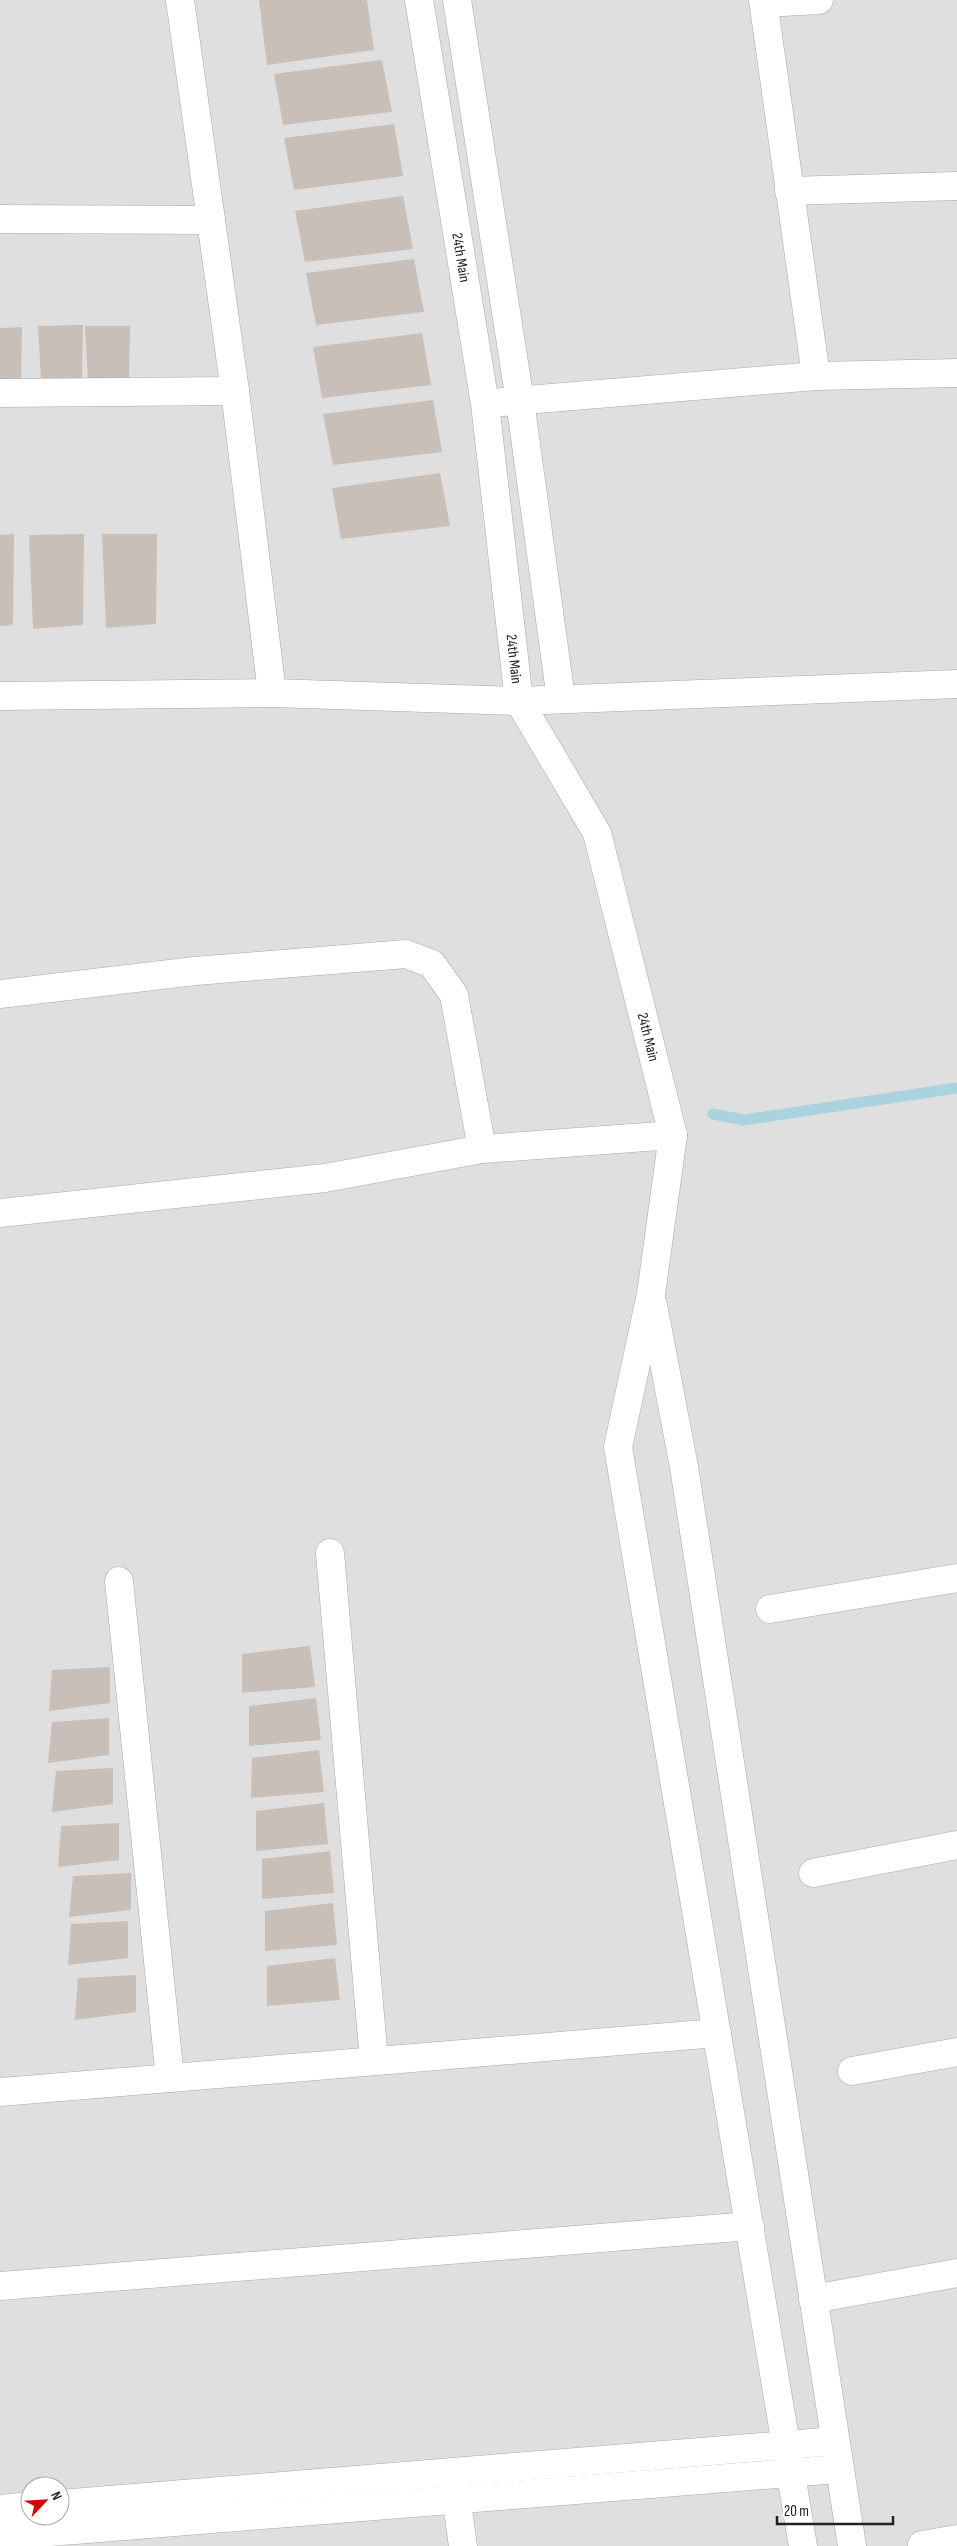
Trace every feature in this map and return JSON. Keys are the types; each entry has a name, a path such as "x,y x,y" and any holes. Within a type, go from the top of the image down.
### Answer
{"street":[{"path":"180,0 235,391 272,693"},
{"name":"24th Main","path":"419,0 485,404 519,701 597,833 674,1134 651,1294"},
{"path":"457,0 520,401 561,699"},
{"path":"816,376 764,1 819,0"},
{"path":"789,191 957,186"},
{"path":"0,219 211,220"},
{"path":"485,404 816,376 957,373"},
{"path":"0,393 235,391"},
{"path":"0,696 272,693 519,701 957,684"},
{"path":"0,994 195,971 406,954 432,964 454,995 482,1149"},
{"path":"0,1213 325,1178 482,1149 674,1134"},
{"path":"651,1294 618,1446 803,2546"},
{"path":"651,1294 685,1477 852,2546"},
{"path":"330,1553 374,2061"},
{"path":"770,1609 957,1578"},
{"path":"119,1581 170,2078"},
{"path":"813,1873 957,1845"},
{"path":"0,2092 717,2033"},
{"path":"852,2071 957,2052"},
{"path":"0,2286 750,2226"},
{"path":"813,2299 957,2274"},
{"path":"70,2503 835,2441"},
{"path":"0,2536 839,2469"},
{"path":"453,2472 463,2546"},
{"path":"0,2509 20,2507"},
{"path":"922,2545 957,2539"}],"shaded area":[{"path":"0,0 957,0 957,2546 0,2546"}],"building":[{"path":"259,0 367,0 374,50 267,65"},
{"path":"382,60 392,112 283,125 274,74"},
{"path":"394,124 403,176 294,190 284,138"},
{"path":"403,196 413,249 305,262 295,211"},
{"path":"414,259 424,312 316,325 306,273"},
{"path":"83,325 82,380 41,380 38,326"},
{"path":"85,326 130,326 129,381 88,381"},
{"path":"22,327 21,383 0,383 0,328"},
{"path":"422,333 431,385 322,398 313,347"},
{"path":"433,400 442,452 333,465 323,414"},
{"path":"440,473 450,526 341,539 332,488"},
{"path":"14,534 13,625 0,626 0,535"},
{"path":"84,534 83,625 33,629 29,535"},
{"path":"102,534 157,534 156,624 106,628"},
{"path":"310,1646 315,1687 242,1693 242,1654"},
{"path":"110,1667 110,1703 49,1711 52,1670"},
{"path":"316,1698 321,1740 249,1746 249,1706"},
{"path":"109,1718 109,1755 48,1763 52,1722"},
{"path":"319,1750 324,1792 251,1798 252,1758"},
{"path":"113,1768 113,1804 52,1812 56,1771"},
{"path":"324,1803 328,1844 256,1851 256,1811"},
{"path":"119,1823 119,1860 58,1867 61,1826"},
{"path":"330,1851 334,1893 262,1899 262,1859"},
{"path":"131,1873 131,1910 69,1917 73,1876"},
{"path":"333,1903 337,1945 265,1951 265,1911"},
{"path":"128,1921 128,1958 68,1965 71,1924"},
{"path":"335,1958 340,2000 267,2006 267,1966"},
{"path":"136,1975 136,2012 75,2020 78,1978"}],"waterway":[{"path":"713,1114 744,1120 957,1088"}]}
